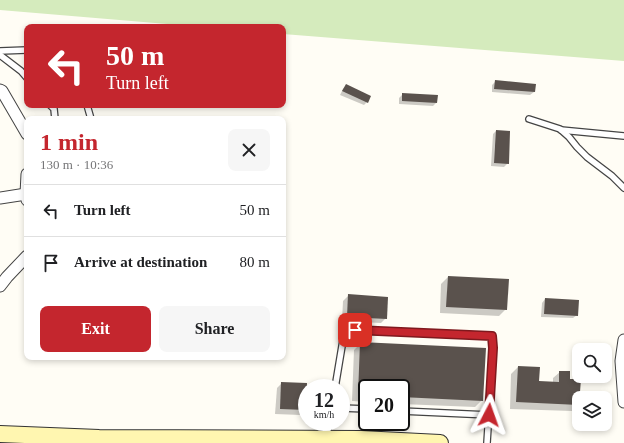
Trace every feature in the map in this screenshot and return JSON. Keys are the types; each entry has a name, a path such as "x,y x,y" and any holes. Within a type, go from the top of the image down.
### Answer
{"street":[{"path":"0,90 24,129"},
{"path":"0,198 24,196"},
{"path":"0,286 24,259"},
{"path":"624,340 621,361 624,402"},
{"path":"0,434 98,441 274,441 326,439 440,443"}],"lane":[{"path":"0,50 24,50"},
{"path":"0,55 24,74"},
{"path":"530,120 560,130 624,136"},
{"path":"560,130 569,137 587,157 612,176 624,188"},
{"path":"336,379 343,340 355,330 492,336 493,348 487,443"},
{"path":"410,411 489,415"},
{"path":"326,439 327,431"}],"green space":[{"path":"0,0 624,0 624,61 286,34 286,24 167,24 0,10"}],"building":[{"path":"495,80 536,84 535,92 494,89"},
{"path":"346,84 371,96 368,103 342,91"},
{"path":"402,93 438,95 437,103 402,101"},
{"path":"496,130 510,131 509,164 494,163"},
{"path":"448,276 509,279 507,310 446,307"},
{"path":"348,294 388,297 387,319 347,317"},
{"path":"545,298 579,300 578,316 544,314"},
{"path":"360,342 486,348 483,401 410,397 410,379 359,379"},
{"path":"518,366 540,367 539,381 559,382 559,371 570,371 570,379 572,379 572,383 581,383 580,391 572,391 572,405 516,402"},
{"path":"281,382 298,383 298,410 280,409"}],"route":[{"path":"355,330 492,336 493,348 489,415"}]}
